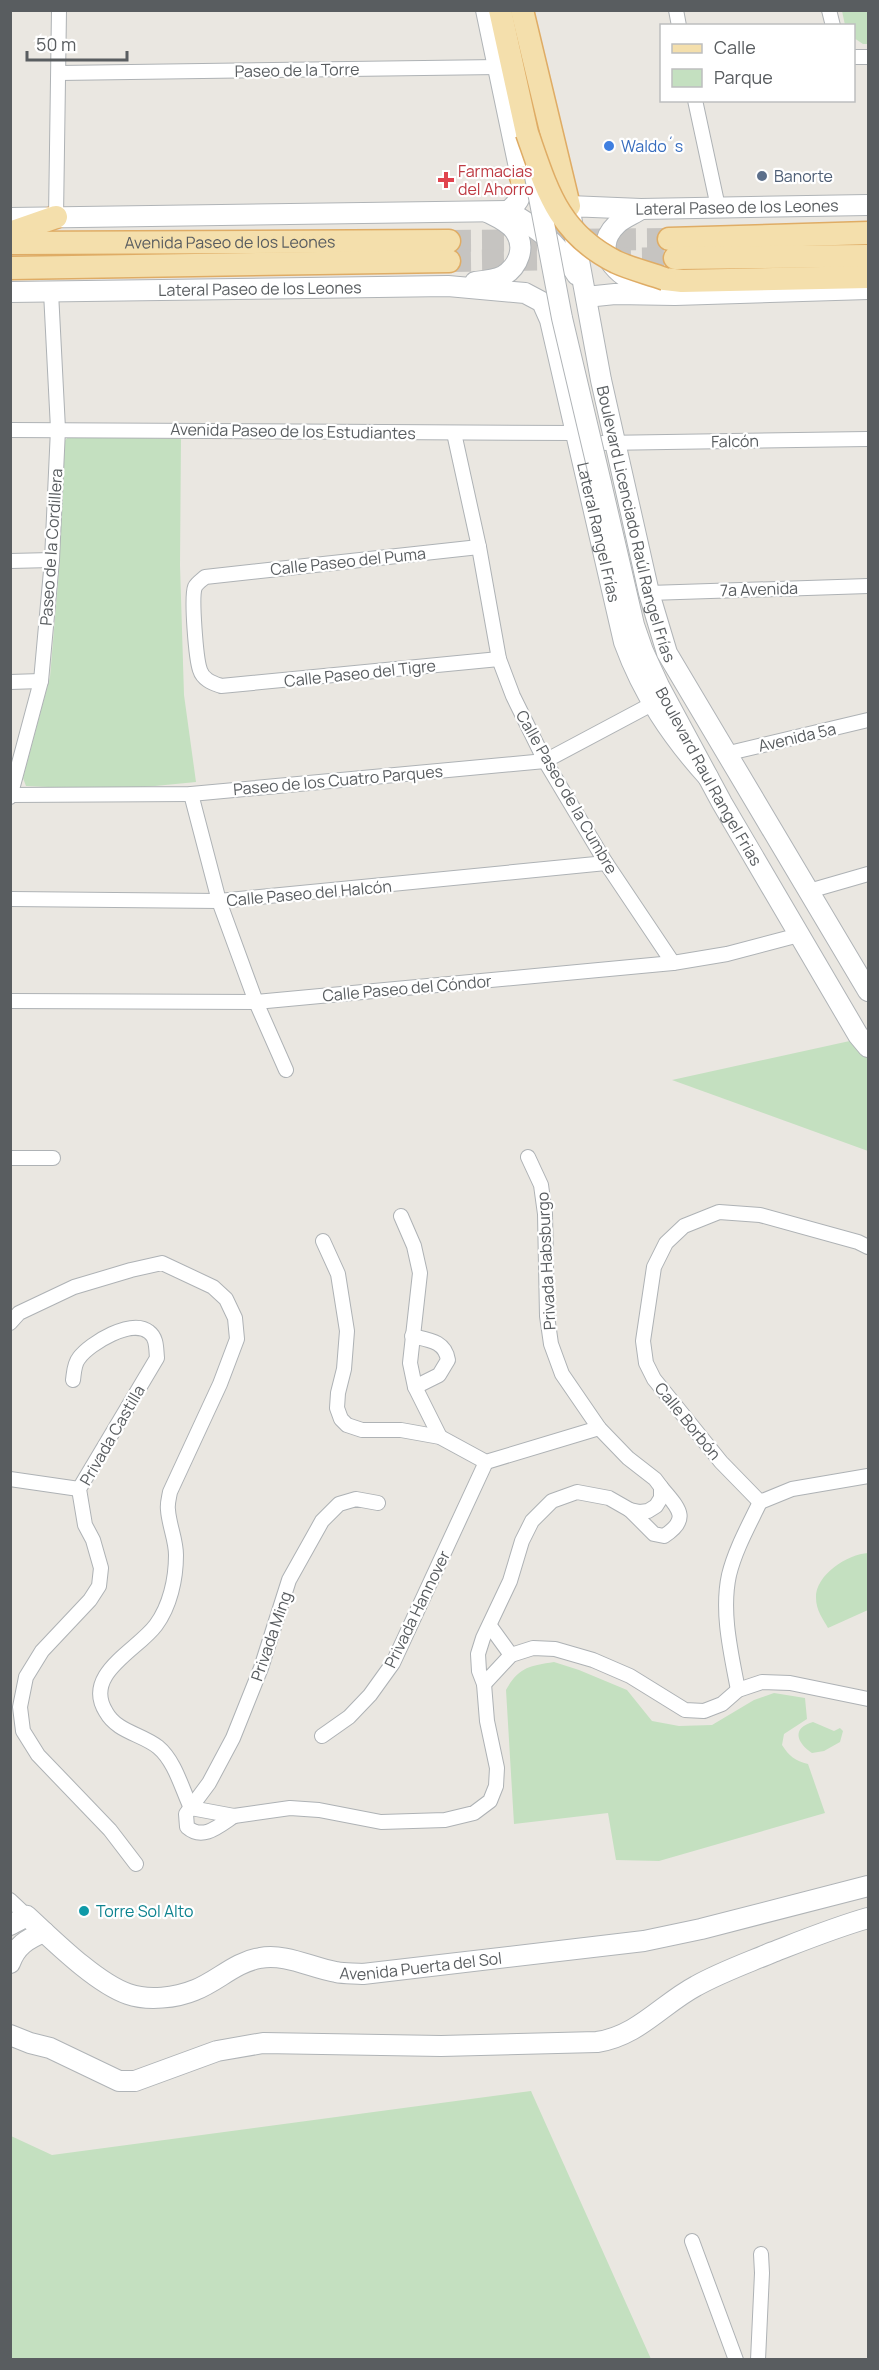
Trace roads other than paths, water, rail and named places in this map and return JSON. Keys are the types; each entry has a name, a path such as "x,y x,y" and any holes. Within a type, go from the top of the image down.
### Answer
{"main road":[{"name":"Boulevard Licenciado Raúl Rangel Frías","path":"500,10 527,133"},
{"name":"Boulevard Licenciado Raúl Rangel Frías","path":"522,10 569,206"},
{"path":"527,133 549,196 560,216 573,232 592,249 670,287 682,280 868,277"},
{"path":"521,177 536,188 544,191 551,189 555,184 559,164"},
{"path":"10,233 57,217"},
{"path":"868,233 672,249 868,256"},
{"name":"Avenida Paseo de los Leones","path":"10,243 449,251 10,268"}],"street":[{"path":"57,217 59,10"},
{"path":"486,10 523,190 516,204 508,211"},
{"name":"Paseo de la Torre","path":"59,73 499,67"},
{"path":"695,102 718,207"},
{"name":"Boulevard Licenciado Raúl Rangel Frías","path":"527,133 562,318 601,483"},
{"name":"Lateral Paseo de los Leones","path":"569,206 641,209 868,205"},
{"name":"Boulevard Licenciado Raúl Rangel Frías","path":"569,206 602,380 609,443 607,448 631,515 649,592 667,653 868,991"},
{"path":"641,209 618,223 609,234 606,247 612,266 624,278 637,285 868,290"},
{"path":"10,218 508,211 539,230 561,250 584,290 615,294 670,287"},
{"path":"448,286 501,277 511,270 521,254 520,242 514,230 487,212"},
{"name":"Lateral Paseo de los Leones","path":"10,292 448,286 510,291"},
{"name":"Lateral Rangel Frías","path":"510,291 534,297 542,302 547,311 624,642 634,671 676,741 708,777"},
{"name":"Paseo de la Cordillera","path":"11,796 41,681 52,560 58,429 51,292"},
{"path":"565,393 586,404 592,402 597,396 602,380"},
{"name":"Avenida Paseo de los Estudiantes","path":"10,430 574,433"},
{"name":"Calle Paseo de la Cumbre","path":"454,433 479,547 499,659 518,706 545,761 606,863 673,963"},
{"path":"574,433 586,434 609,443"},
{"name":"Falcón","path":"609,443 868,439"},
{"name":"Boulevard Raul Rangel Frias","path":"601,483 634,625 659,686 708,777 858,1035 868,1047"},
{"name":"Calle Paseo del Puma","path":"221,686 210,682 200,672 193,597 196,585 205,577 479,547"},
{"path":"10,561 52,560"},
{"name":"7a Avenida","path":"649,592 868,586"},
{"name":"Calle Paseo del Tigre","path":"221,686 499,659"},
{"path":"10,682 41,681"},
{"name":"Paseo de los Cuatro Parques","path":"11,796 191,794 545,761 652,704"},
{"name":"Avenida 5a","path":"725,754 868,720"},
{"path":"191,794 219,901 256,1002 286,1070"},
{"name":"Calle Paseo del Halcón","path":"10,899 219,901 606,863"},
{"path":"809,891 868,874"},
{"name":"Calle Paseo del Cóndor","path":"10,1001 256,1002 673,963 726,954 799,934"},
{"name":"Privada Habsburgo","path":"528,1156 541,1185 547,1316 551,1344 562,1374 599,1428 628,1458 655,1479 678,1508 680,1519 677,1528 664,1536 654,1534 630,1510"},
{"path":"10,1158 53,1158"},
{"name":"Calle Borbón","path":"760,1502 721,1461 654,1379 646,1363 643,1341 654,1267 666,1243 684,1226 719,1212 760,1215 858,1242 868,1247"},
{"path":"400,1216 414,1246 420,1273 410,1363 415,1387 440,1437"},
{"path":"323,1241 338,1274 347,1331 344,1369 337,1408 341,1419 347,1425 362,1430 400,1430 440,1437 486,1462 599,1428"},
{"path":"10,1323 19,1313 74,1287 109,1275 162,1263 213,1287 226,1299 235,1318 237,1339 170,1492 168,1509 176,1554 171,1595 156,1625 138,1644 117,1660 101,1688 101,1701 105,1712 115,1724 150,1741 165,1755 190,1808 185,1820 187,1827 199,1834 209,1832 234,1816"},
{"name":"Privada Castilla","path":"73,1380 74,1368 79,1358 104,1338 125,1328 140,1328 149,1332 156,1341 157,1358 80,1489 85,1525 93,1540 101,1568 99,1586 90,1600 42,1651 26,1677 20,1707 23,1731 38,1755 111,1830 135,1864"},
{"path":"412,1336 435,1341 443,1347 448,1360 439,1376 415,1387"},
{"name":"Privada Hannover","path":"322,1736 349,1717 370,1695 393,1663 486,1462"},
{"path":"738,1690 726,1604 729,1574 760,1502 792,1489 868,1476"},
{"path":"10,1479 80,1489"},
{"path":"190,1808 234,1816 290,1808 319,1810 381,1822 445,1820 474,1814 490,1801 496,1786 497,1768 487,1721 484,1684 479,1671 478,1654 483,1638 510,1581 522,1541 532,1521 552,1500 577,1492 609,1498 630,1510 648,1511 656,1506 661,1498 661,1487"},
{"name":"Privada Ming","path":"190,1808 209,1783 233,1738 261,1668 289,1581 322,1521 339,1504 356,1499 378,1503"},
{"path":"490,1626 511,1655"},
{"path":"484,1684 511,1655 533,1648 555,1649 593,1660 630,1676 685,1710 704,1711 722,1704 738,1690 762,1682 790,1683 868,1699"},
{"name":"Avenida Puerta del Sol","path":"10,1900 19,1921 44,1932 99,1978 116,1989 130,1995 164,1997 185,1995 201,1988 236,1965 261,1957 283,1959 338,1973 363,1974 644,1941 701,1929 868,1886"},
{"path":"833,1895 840,1926"},
{"path":"10,2035 60,2052 119,2081 135,2081 217,2051 263,2043 441,2046 597,2042 611,2040 625,2034 694,1987 722,1972 840,1926 868,1918"},
{"path":"10,1963 14,1953 22,1944 44,1932"},
{"path":"692,2241 735,2360"},
{"path":"758,2360 761,2254"}],"tunnel":[{"path":"449,241 669,239"},
{"path":"609,259 675,258"},
{"path":"449,261 570,259"}],"place":[{"name":"Waldo´s","path":"609,146"},
{"name":"Banorte","path":"762,176"},
{"name":"Farmacias del Ahorro","path":"446,180"},
{"name":"Torre Sol Alto","path":"84,1911"}]}
